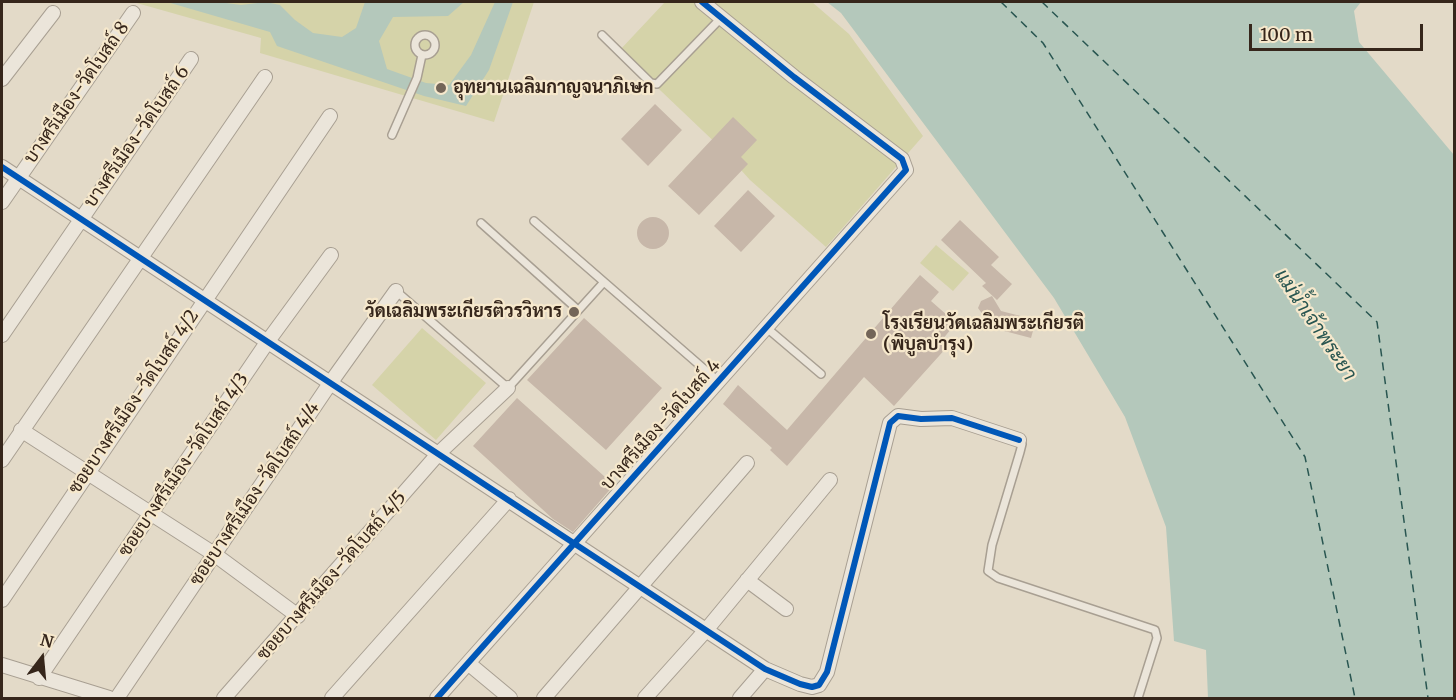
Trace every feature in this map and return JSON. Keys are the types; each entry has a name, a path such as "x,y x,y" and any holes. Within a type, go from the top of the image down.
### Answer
{"street":[{"path":"702,2 721,18"},
{"path":"2,79 53,13"},
{"name":"บางศรีเมือง-วัดโบสถ์ 8","path":"2,202 17,177 133,14"},
{"name":"บางศรีเมือง-วัดโบสถ์ 4","path":"437,699 718,382 768,329 906,170 902,159 721,18"},
{"name":"บางศรีเมือง-วัดโบสถ์ 6","path":"2,335 191,59"},
{"path":"2,460 265,77"},
{"name":"ซอยบางศรีเมือง-วัดโบสถ์ 4/2","path":"2,600 330,116"},
{"path":"2,167 765,669 812,687 823,682 890,423 898,416 952,418 1018,440"},
{"name":"ซอยบางศรีเมือง-วัดโบสถ์ 4/3","path":"39,678 268,341 331,255"},
{"name":"ซอยบางศรีเมือง-วัดโบสถ์ 4/4","path":"117,699 331,382 396,291"},
{"name":"ซอยบางศรีเมือง-วัดโบสถ์ 4/5","path":"225,699 439,453 508,388"},
{"path":"21,430 214,554 298,616"},
{"path":"544,699 747,463"},
{"path":"645,699 707,629 830,480"},
{"path":"332,699 509,499"},
{"path":"747,580 786,609"},
{"path":"468,663 510,699"},
{"path":"2,665 109,699"},
{"path":"740,699 765,669"}],"lane":[{"path":"602,35 651,83 657,84 721,18"},
{"path":"392,135 405,110 417,78 422,55"},
{"path":"534,221 718,382"},
{"path":"481,223 578,310"},
{"path":"396,291 508,388 604,282"},
{"path":"768,329 821,374"},
{"path":"1018,440 1022,444 992,545 987,571 998,578 1155,630 1157,638 1138,699"}],"shaded area":[{"name":"อุทยานเฉลิมกาญจนาภิเษก","path":"133,2 534,2 494,122 260,53 261,38"},
{"path":"665,2 812,2 849,34 923,136 826,247 750,180 724,151 619,51"},
{"path":"936,245 969,273 953,291 920,263"},
{"path":"422,328 486,383 436,440 372,385"}],"water":[{"path":"167,2 219,2 241,5 266,2 280,5 313,33 342,37 356,28 365,2 464,2 448,16 393,17 379,41 387,69 426,83 449,85 471,55 495,2 513,2 489,70 466,106 424,96 277,46 270,32"},
{"name":"แม่น้ำเจ้าพระยา","path":"827,2 1361,2 1354,11 1359,42 1454,155 1454,698 1208,698 1206,650 1174,641 1166,527 1125,417 1054,298 841,13"}],"building":[{"path":"655,104 682,130 648,166 621,139"},
{"path":"733,117 757,140 741,157 748,164 699,215 668,186"},
{"path":"748,190 775,216 741,252 714,226"},
{"path":"653,217 664,222 669,233 664,244 653,249 642,244 637,233 642,222"},
{"path":"960,220 999,257 991,265 1012,284 997,300 982,286 986,283 941,240"},
{"path":"920,275 939,292 931,301 956,323 942,340 948,346 894,406 864,377 787,466 770,450 772,448 723,404 738,385 787,430"},
{"path":"992,296 1001,311 1036,320 1031,338 993,328 996,318 983,315 978,308 981,301"},
{"path":"584,318 662,388 606,450 527,380"},
{"path":"517,398 614,485 573,532 553,519 473,446"}],"ferry route":[{"path":"1001,2 1043,43 1305,457 1355,698"},
{"path":"1042,2 1377,322 1428,698"}],"cycle path":[{"path":"437,698 906,170 902,159 794,77 702,2"},
{"path":"2,167 765,669 800,684 812,687 819,685 827,672 890,423 898,416 921,419 952,418 1019,440"}],"place":[{"name":"อุทยานเฉลิมกาญจนาภิเษก","path":"441,88"},
{"name":"วัดเฉลิมพระเกียรติวรวิหาร","path":"574,312"},
{"name":"โรงเรียนวัดเฉลิมพระเกียรติ (พิบูลบำรุง)","path":"871,334"}]}
